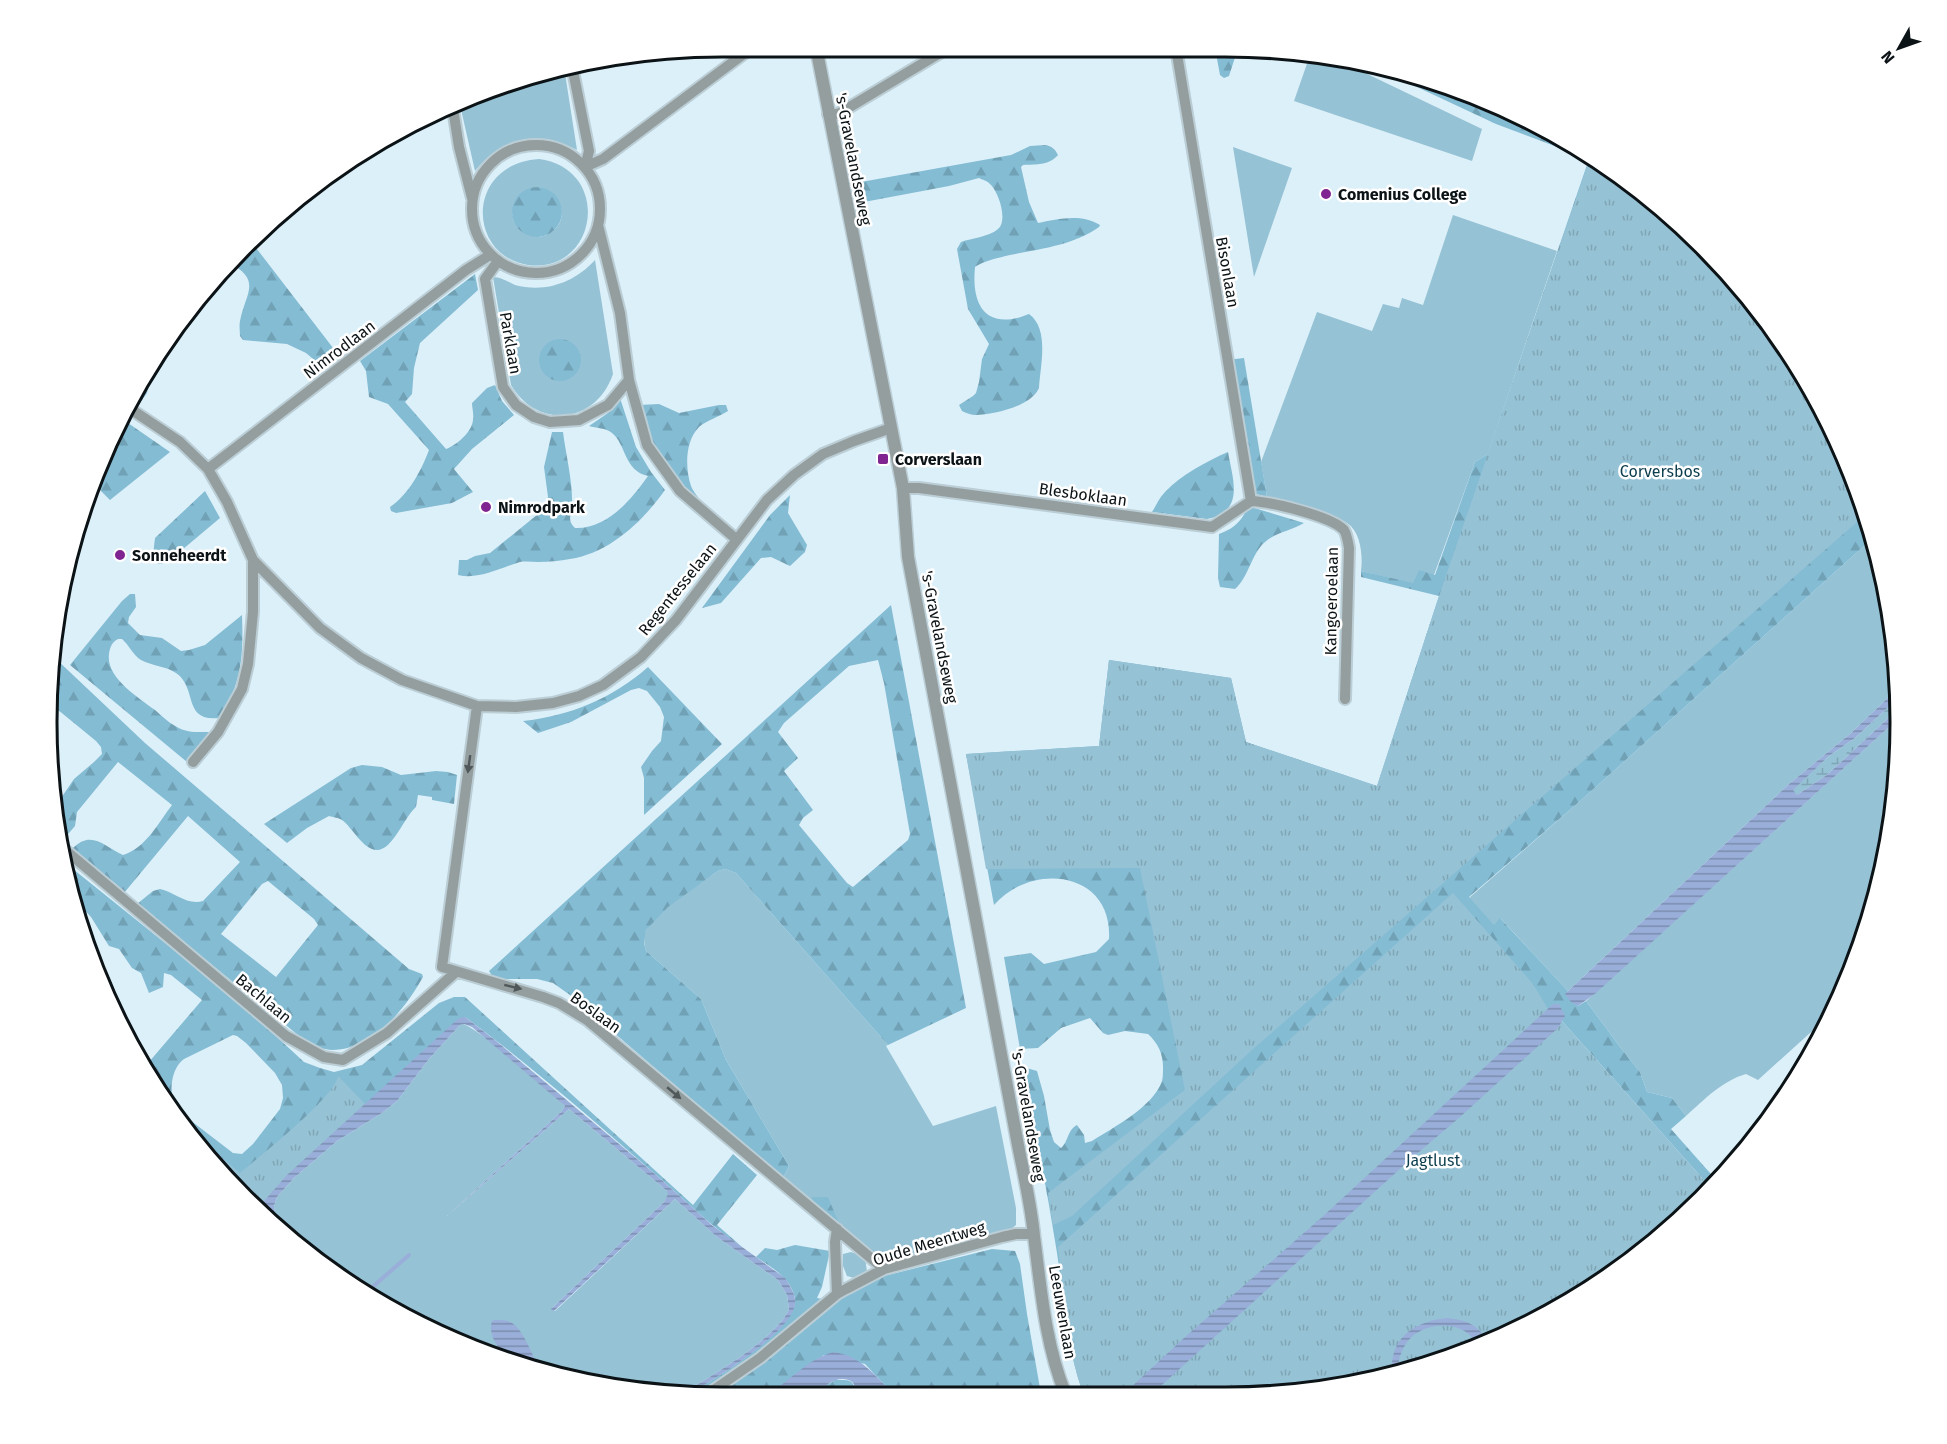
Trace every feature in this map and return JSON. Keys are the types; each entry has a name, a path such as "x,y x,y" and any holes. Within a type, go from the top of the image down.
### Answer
{"street":[{"path":"585,167 603,159 740,57"},
{"name":"'s-Gravelandseweg","path":"818,57 903,488 908,557 1034,1234"},
{"path":"828,114 838,114 933,57"},
{"name":"Bisonlaan","path":"1177,57 1251,501"},
{"path":"574,74 589,151 585,167"},
{"path":"454,114 459,147 472,198 472,218 478,238 494,258 516,270 537,274 558,270 576,260 590,244 598,225 600,200 585,167 566,152 543,145 519,147 497,157 481,175 472,198"},
{"path":"598,225 620,313 629,380 647,445 680,491 736,539"},
{"name":"Parklaan","path":"494,258 485,279 503,387 516,405 534,417 550,422 579,420 608,405 629,380"},
{"name":"Nimrodlaan","path":"208,469 466,270 494,258"},
{"path":"134,412 180,442 208,469 227,502 253,560 253,612 248,664 242,689 218,732 193,762"},
{"name":"Regentesselaan","path":"253,560 320,628 361,658 402,680 477,706 516,707 553,703 579,696 603,685 641,657 676,620 767,500 794,475 823,454 891,428"},
{"name":"Blesboklaan","path":"903,488 919,488 1212,526 1251,501"},
{"name":"Kangoeroelaan","path":"1251,501 1268,502 1334,522 1346,532 1349,548 1345,699"},
{"path":"456,972 442,967 477,706"},
{"name":"Bachlaan","path":"71,855 286,1036 324,1057 343,1060 387,1033 456,972"},
{"name":"Boslaan","path":"456,972 543,997 559,1003 587,1020 884,1269"},
{"path":"837,1229 835,1242 837,1294"},
{"name":"Oude Meentweg","path":"718,1387 760,1358 837,1294 884,1269 1002,1237 1034,1234"},
{"name":"Leeuwenlaan","path":"1034,1234 1041,1297 1053,1355 1063,1387"}],"green space":[{"path":"1217,57 1235,57 1229,76 1224,78 1220,75"},
{"path":"1307,62 1312,63 1363,72 1482,129 1472,161 1294,101"},
{"path":"565,76 577,150 549,140 522,140 497,151 475,171 461,111 520,89"},
{"name":"Corversbos","path":"1410,84 1439,92 1479,108 1563,149 1496,124"},
{"path":"1045,145 1056,151 1058,155 1054,159 1046,163 1021,167 1029,202 1038,223 1077,218 1100,225 1089,233 1068,242 997,258 975,267 976,294 985,312 992,317 1002,319 1014,319 1029,314 1040,329 1042,349 1039,388 1029,400 992,413 970,414 962,411 959,405 976,393 982,359 989,344 968,309 957,249 961,242 990,234 1001,225 1002,214 997,194 990,184 979,178 864,202 861,182 1011,155 1030,146"},
{"path":"1233,147 1292,168 1254,277"},
{"path":"539,159 563,167 578,181 586,199 588,219 582,238 570,254 552,263 528,265 508,258 494,245 485,229 483,210 487,192 497,176 515,165","holes":["536,187 546,189 559,202 562,210 561,219 558,227 551,233 540,237 514,222 512,212"]},
{"name":"Corversbos","path":"1587,165 1630,194 1663,222 1695,252 1753,317 1801,390 1821,428 1855,508 1865,545 1579,802 1469,897 1494,925 1500,918 1568,991 1566,994 1578,1006 1586,1001 1640,1072 1647,1092 1672,1098 1686,1116 1671,1129 1711,1175 1705,1181 1562,1021 1548,1009 1090,1387 1081,1387 1070,1341 1053,1229 1023,1067 1037,1071 1050,1130 1054,1142 1061,1148 1071,1130 1077,1125 1084,1135 1085,1143 1092,1141 1142,1108 1162,1081 1162,1058 1157,1045 1148,1034 1125,1031 1108,1035 1103,1033 1090,1018 1061,1028 1038,1048 1020,1049 1004,957 1031,953 1044,964 1096,952 1109,939 1107,916 1098,899 1084,887 1067,880 1048,878 1029,882 1010,891 994,905 966,754 1099,746 1109,660 1231,678 1246,742 1377,786 1439,596 1361,577 1361,571 1413,583 1419,570 1435,575 1475,462 1488,454"},
{"name":"Corversbos","path":"1588,165 1630,194 1663,222 1695,252 1753,317 1801,390 1821,428 1859,521 1253,1049 1072,1216 1053,1225 1048,1193 1185,1090 1140,868 986,869 966,754 1099,746 1109,660 1231,678 1246,742 1377,786 1439,596"},
{"path":"532,187 542,187 555,194 562,207 562,217 555,230 542,237 532,237 523,233 516,226 512,217 512,207 516,198 523,191"},
{"path":"1453,215 1557,251 1488,454 1475,462 1434,575 1413,584 1361,571 1362,558 1358,538 1347,523 1320,512 1267,497 1261,462 1317,312 1372,331 1383,304 1399,308 1402,298 1423,305"},
{"path":"256,248 340,357 325,369 306,353 287,344 243,340 240,336 240,321 248,295 249,282 246,275 237,268"},
{"path":"595,260 613,374 605,391 594,403 580,411 566,415 551,414 536,409 522,399 511,385 493,277 526,287 548,287 578,275"},
{"path":"475,274 478,290 420,343 414,368 412,394 405,402 446,449 467,433 472,424 472,403 487,388 495,385 502,401 514,415 472,449 454,469 473,492 452,503 396,513 391,511 390,507 414,482 429,450 388,404 369,397 366,371 360,361"},
{"path":"560,339 575,345 581,360 575,375 560,381 545,375 539,360 545,345"},
{"path":"1244,358 1267,497 1256,494 1250,488 1227,360"},
{"path":"149,385 147,393 136,409"},
{"path":"620,398 636,447 665,490 636,524 612,543 585,556 554,561 520,562 482,575 458,575 459,560 490,553 543,510 548,497 544,467 552,432 563,432 571,488 570,520 575,528 598,524 626,503 648,476 634,469 612,433 589,426 608,413"},
{"path":"659,404 679,413 726,405 728,411 699,427 689,447 687,463 689,479 701,502 670,470 648,434 639,405"},
{"path":"128,423 170,452 110,500 99,489"},
{"path":"1228,452 1234,493 1227,510 1207,519 1152,512 1163,494 1186,474"},
{"path":"205,491 220,518 170,560 158,564 153,555 155,538"},
{"path":"790,495 788,513 807,545 805,552 790,566 771,557 761,558 721,603 702,608 770,515"},
{"path":"1251,507 1304,523 1265,542 1235,589 1220,587 1218,578 1219,534 1236,524"},
{"path":"1865,545 1884,635 1889,696 1851,733 1789,784 1568,991 1501,919 1494,926 1469,898"},
{"path":"130,594 135,594 136,607 128,623 140,635 162,638 181,651 205,645 242,615 242,651 238,678 232,695 219,718 207,718 200,715 192,703 183,679 176,673 141,660 122,639 116,640 111,647 109,663 118,679 132,693 181,729 209,732 187,762 70,665"},
{"path":"891,605 966,1008 888,1045 736,873 725,869 718,871 668,907 646,930 644,943 646,951 701,999 726,1060 789,1166 783,1178 570,995 553,983 537,979 494,979 489,971","holes":["878,660 910,834 908,840 853,887 847,883 799,825 803,818 813,810 784,771 798,758 778,732 784,723 849,666"]},
{"path":"60,663 145,743 409,969 422,974 423,977 407,1002 386,1026 361,1043 347,1048 329,1050 309,1044 137,904 153,891 160,889 192,902 203,901 240,862 188,816 124,893 72,849 85,840 91,840 98,841 123,855 131,852 145,841 172,805 118,762 77,812 75,826 67,835 62,797 74,779 102,754 101,747 57,709","holes":["268,881 314,919 318,925 276,977 221,934 262,884"]},
{"path":"648,667 722,744 644,815 644,778 641,767 661,741 664,717 660,707 647,691 639,688 631,690 571,722 538,733 523,721 557,715 590,704 620,688"},
{"path":"1890,706 1890,717 1828,774 1797,795 1792,790 1829,756 1855,738"},
{"path":"1890,726 1889,765 1877,852 1855,936 1814,1029 1758,1080 1746,1074 1729,1081 1686,1116 1672,1098 1647,1092 1640,1072 1586,1001"},
{"path":"362,765 382,767 401,775 436,771 457,775 454,804 418,795 416,807 393,839 383,849 377,850 362,842 346,823 338,818 329,816 307,828 287,843 264,824 351,768"},
{"path":"725,869 736,873 888,1045 886,1046 933,1126 996,1106 1016,1208 1016,1225 1010,1230 915,1254 885,1258 875,1255 783,1178 789,1166 726,1060 701,999 646,951 644,937 654,919 680,897 718,871"},
{"path":"74,870 264,1025 304,1062 334,1072 362,1065 439,1003 454,997 465,997 693,1205 733,1154 757,1175 717,1225 742,1247 708,1221 562,1094 465,1017 262,1202 222,1160 188,1119 233,1153 242,1154 253,1144 280,1109 283,1098 282,1085 275,1073 246,1043 233,1035 179,1063 173,1076 172,1095 150,1061 202,1000 171,975 164,973 163,987 149,993 141,973 132,968 119,949 109,946 85,910"},
{"name":"Jagtlust","path":"1453,893 1533,984 1548,1009 1553,1004 1559,1004 1565,1016 1562,1021 1705,1181 1630,1250 1558,1298 1519,1318 1439,1352 1397,1364 1355,1374 1268,1386 1081,1387 1069,1339 1058,1247"},
{"path":"460,1025 471,1028 498,1048 565,1106 447,1216 569,1109 669,1194 664,1202 552,1308 553,1311 675,1199 717,1237 778,1280 787,1295 789,1309 771,1333 740,1357 694,1386 635,1381 550,1364 508,1352 468,1336 389,1298 317,1250 275,1213 277,1197 294,1178 337,1141 397,1101 429,1059"},
{"path":"338,1076 369,1108 279,1187 270,1209 216,1153 240,1173 311,1112 334,1085"},
{"path":"812,1197 828,1197 840,1226 813,1204"},
{"path":"795,1245 830,1251 822,1287 817,1298 836,1301 884,1276 992,1249 1015,1251 1020,1264 1040,1387 887,1387 865,1364 824,1355 779,1387 701,1387 768,1340 792,1312 795,1300 790,1286 780,1274 756,1257 765,1248 777,1250"},
{"path":"851,1252 865,1257 867,1272 854,1278 847,1276 843,1266 843,1254"},
{"path":"835,1380 845,1380 851,1382 854,1387 825,1387"}],"shaded area":[{"path":"1889,696 1890,706 1855,738 1829,756 1793,790 1797,795 1828,774 1890,717 1890,726 1596,993 1578,1006 1571,1002 1565,994 1568,991 1789,784 1851,733"},
{"path":"1553,1004 1559,1004 1565,1016 1558,1028 1160,1387 1131,1387 1321,1218"},
{"path":"465,1017 495,1040 655,1174 713,1226 785,1278 794,1293 795,1304 790,1316 766,1342 701,1387 694,1386 740,1357 771,1333 789,1309 787,1295 778,1280 717,1237 675,1199 554,1311 551,1309 664,1202 668,1194 569,1109 447,1216 565,1106 472,1027 464,1024 460,1025 429,1059 397,1101 337,1141 294,1178 277,1197 275,1213 263,1202 287,1175 459,1018"},
{"path":"1447,1318 1461,1320 1472,1324 1483,1334 1473,1339 1462,1329 1454,1327 1429,1328 1414,1335 1407,1342 1400,1355 1399,1364 1392,1365 1396,1348 1408,1332 1436,1320"},
{"path":"503,1320 515,1325 535,1360 499,1348 492,1333 492,1321"},
{"path":"834,1352 844,1354 860,1362 886,1387 855,1387 853,1383 843,1379 833,1381 825,1387 779,1387 816,1359"}],"waterway":[{"path":"372,1287 409,1255"}],"place":[{"name":"Comenius College","path":"1326,194"},
{"name":"Corverslaan","path":"883,459"},
{"name":"Nimrodpark","path":"486,507"},
{"name":"Sonneheerdt","path":"120,555"}]}
